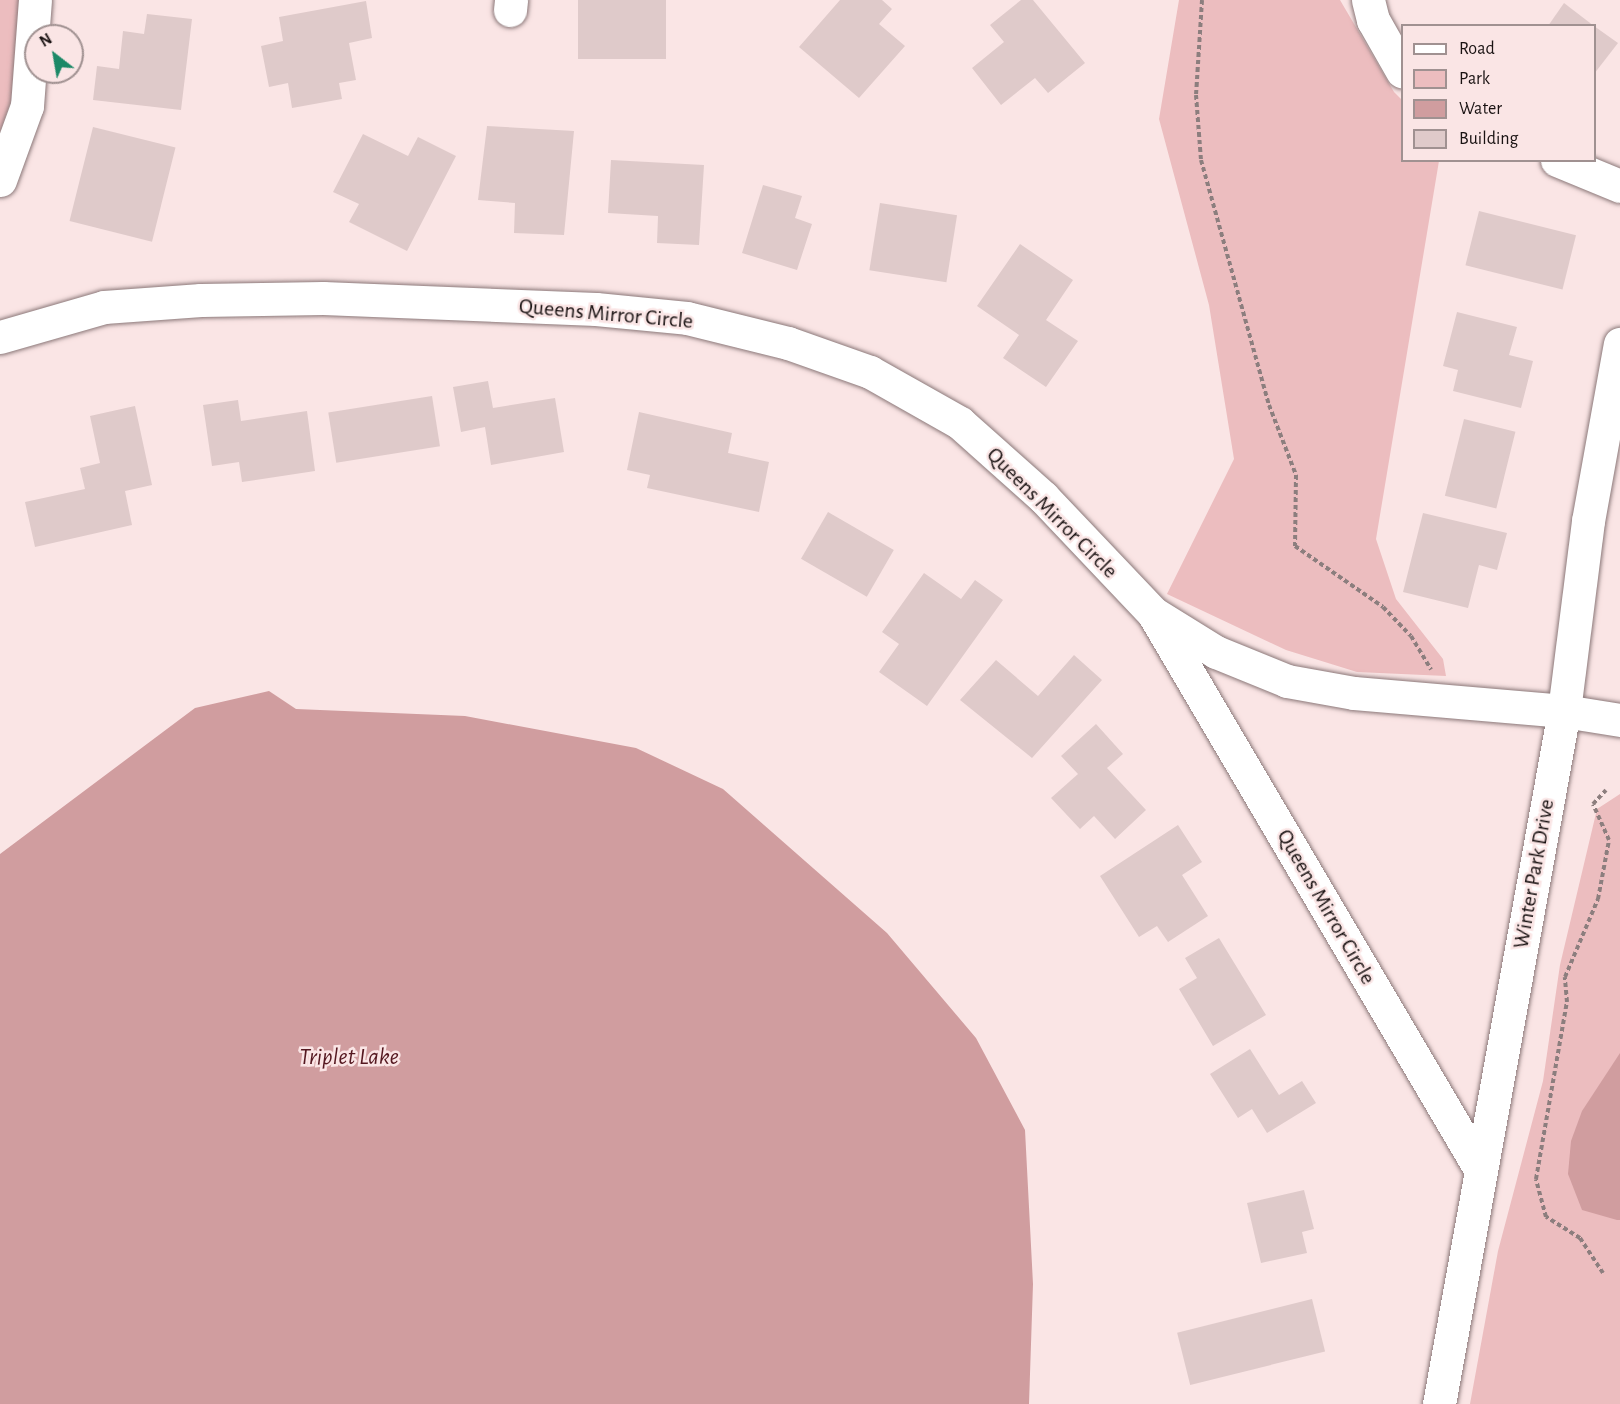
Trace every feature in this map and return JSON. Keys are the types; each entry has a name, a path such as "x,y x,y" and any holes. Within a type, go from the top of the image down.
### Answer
{"street":[{"path":"0,180 27,106 35,0"},
{"path":"1368,0 1373,20 1401,69"},
{"path":"1562,162 1620,186"},
{"name":"Queens Mirror Circle","path":"0,337 104,307 201,300 323,297 596,309 687,318 788,343 870,372 960,423 1043,497 1103,565 1153,613 1216,652 1287,681 1354,693 1564,711 1620,720"},
{"name":"Winter Park Drive","path":"1439,1404 1564,711 1588,521 1620,344"},
{"name":"Queens Mirror Circle","path":"1153,613 1480,1169"}],"path":[{"path":"1202,0 1196,95 1201,160 1269,405 1296,475 1295,546 1383,607 1411,636 1434,675"},
{"path":"1604,1273 1580,1238 1546,1217 1536,1179 1567,1002 1565,977 1598,898 1609,840 1593,804 1606,790"}],"green space":[{"path":"0,0 19,0 11,101 0,132"},
{"path":"1179,0 1340,0 1394,92 1401,99 1401,162 1439,162 1376,539 1396,599 1443,659 1446,676 1357,672 1286,650 1167,594 1234,459 1209,305 1159,119"},
{"path":"1620,794 1620,1404 1470,1404 1498,1251 1543,1081 1560,965 1597,809"}],"water":[{"name":"Triplet Lake","path":"269,691 296,709 465,716 636,748 723,789 887,933 976,1038 1025,1130 1033,1284 1029,1404 0,1404 0,854 195,708"},
{"path":"1620,1053 1620,1220 1617,1220 1582,1210 1568,1174 1571,1141 1582,1111"}],"building":[{"path":"578,0 666,0 666,59 578,59"},
{"path":"840,0 882,0 892,9 879,24 905,46 859,98 799,47"},
{"path":"1021,0 1033,0 1085,63 1048,93 1035,78 1001,105 972,68 1004,42 990,25"},
{"path":"366,1 372,38 349,43 356,80 339,83 342,99 292,108 288,83 269,87 261,46 283,41 279,17"},
{"path":"1564,3 1591,24 1549,24"},
{"path":"147,14 192,19 181,110 93,100 97,66 119,69 123,31 144,34"},
{"path":"1596,27 1618,43 1596,71"},
{"path":"487,126 574,131 564,235 514,233 515,203 478,200"},
{"path":"93,127 175,148 152,242 70,221"},
{"path":"363,134 408,156 418,137 456,156 407,251 349,222 359,204 333,192"},
{"path":"611,160 704,165 699,245 657,243 658,216 608,213"},
{"path":"763,185 802,196 795,218 812,224 797,270 742,253"},
{"path":"880,203 957,215 946,282 869,270"},
{"path":"1479,211 1576,235 1562,290 1465,265"},
{"path":"1020,244 1073,280 1046,320 1078,341 1046,387 1003,358 1019,335 977,306"},
{"path":"1457,312 1517,327 1509,355 1533,361 1521,408 1453,391 1458,370 1443,366"},
{"path":"488,381 493,408 555,398 564,452 491,465 485,427 461,432 453,387"},
{"path":"432,396 440,446 336,463 328,412"},
{"path":"238,400 241,421 307,411 315,471 242,482 239,462 212,466 203,405"},
{"path":"135,406 152,485 125,491 132,525 35,547 25,502 85,489 80,468 100,463 90,416"},
{"path":"639,412 732,433 728,453 769,462 759,512 647,488 650,475 627,470"},
{"path":"1464,419 1515,432 1496,508 1445,496"},
{"path":"828,512 894,550 867,597 801,559"},
{"path":"1423,513 1507,533 1497,570 1479,565 1468,608 1403,592"},
{"path":"924,573 961,599 975,580 1003,600 927,706 879,672 899,644 882,632"},
{"path":"1074,655 1102,680 1032,758 960,700 996,660 1038,696"},
{"path":"1096,724 1123,754 1107,768 1146,810 1115,839 1094,816 1080,829 1051,798 1078,774 1061,756"},
{"path":"1178,825 1202,862 1182,875 1208,916 1168,942 1157,926 1139,937 1100,876"},
{"path":"1219,938 1266,1015 1213,1046 1179,989 1197,978 1185,958"},
{"path":"1250,1049 1279,1095 1302,1081 1316,1103 1267,1133 1252,1109 1238,1118 1210,1074"},
{"path":"1304,1190 1314,1229 1302,1232 1307,1253 1261,1263 1247,1203"},
{"path":"1312,1299 1325,1351 1190,1385 1177,1333"}]}
